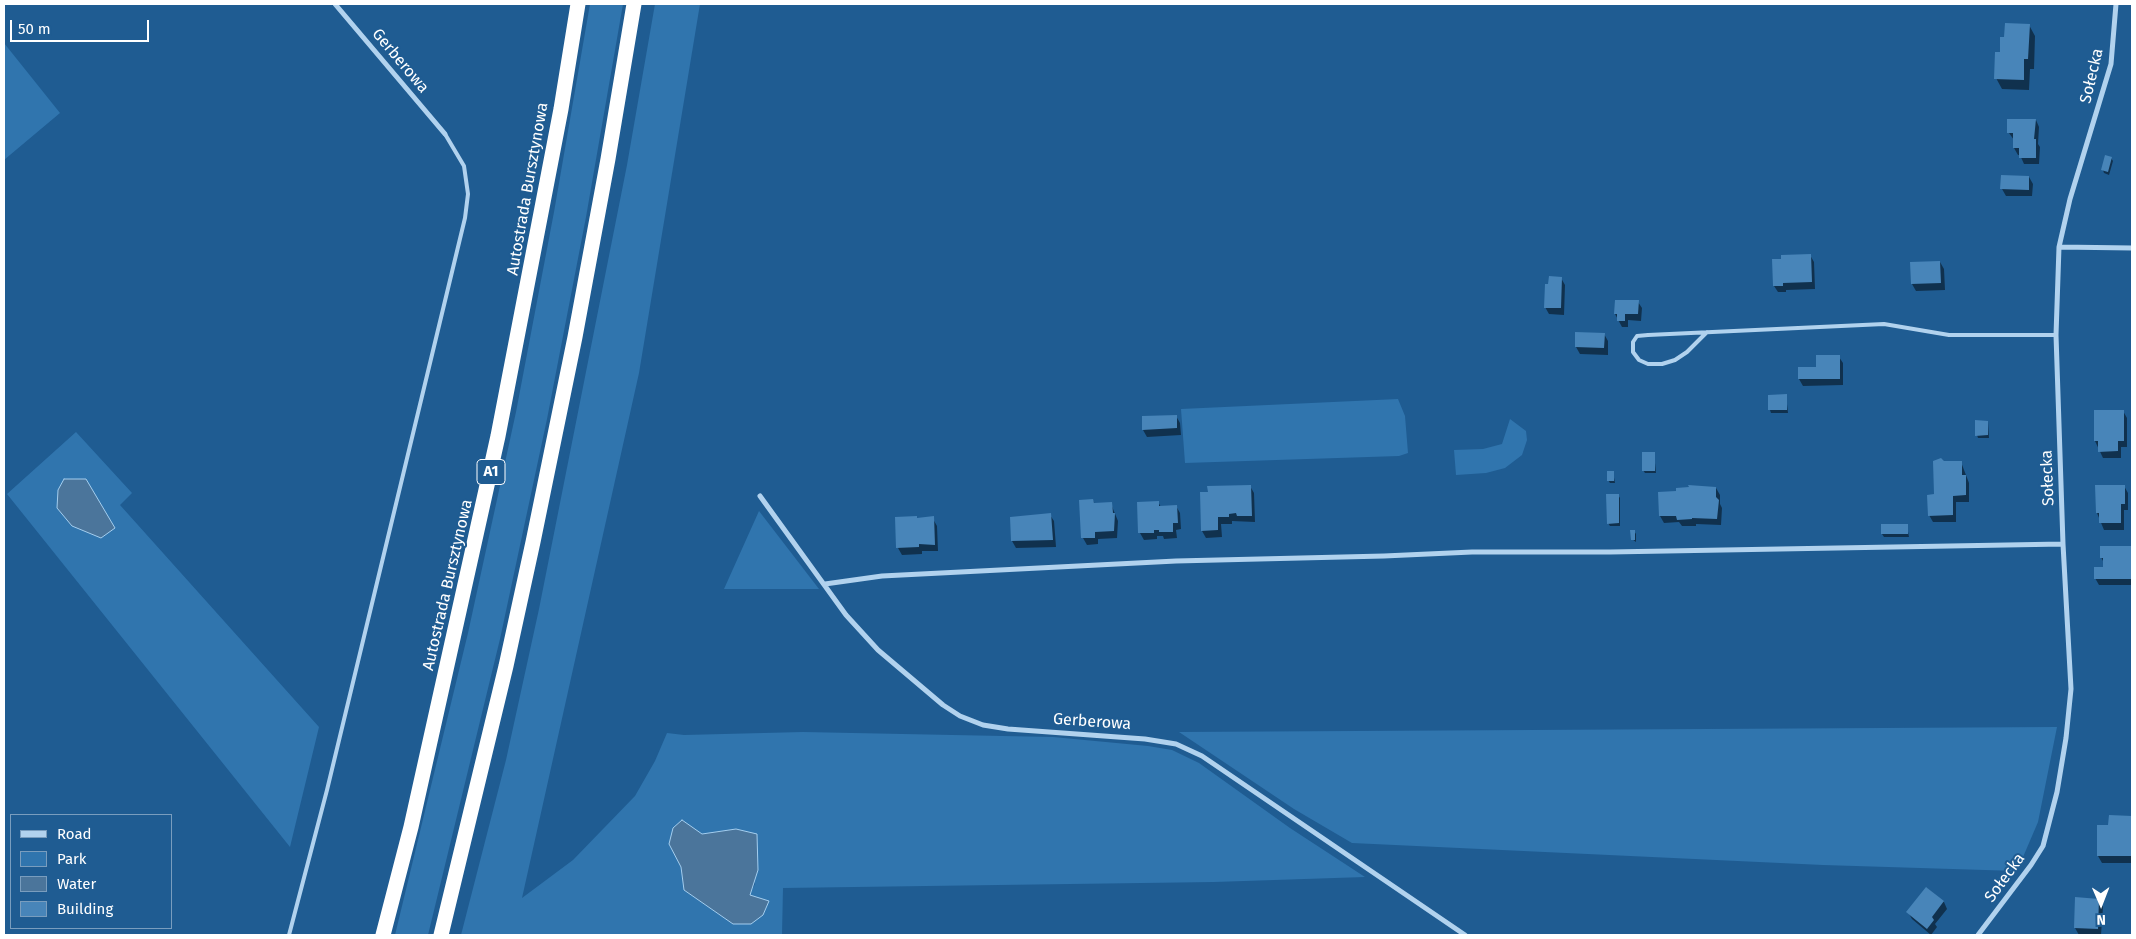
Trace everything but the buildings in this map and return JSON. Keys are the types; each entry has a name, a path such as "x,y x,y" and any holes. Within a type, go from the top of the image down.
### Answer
{"highway":[{"name":"Autostrada Bursztynowa","path":"383,935 420,789 498,436 561,109 578,4"},
{"path":"441,935 506,666 535,532 575,337 634,4"}],"street":[{"name":"Gerberowa","path":"335,4 445,134"},
{"name":"Sołecka","path":"1978,935 2031,865 2043,846 2057,792 2066,738 2071,689 2063,544 2056,334 2059,247 2070,199 2111,64 2116,4"},
{"path":"2059,247 2132,248"},
{"name":"Gerberowa","path":"760,496 846,615 878,650 943,705 960,716 978,724 1008,729 1146,739 1176,744 1202,756 1465,935"},
{"path":"825,584 882,576 1195,561 1497,551 1610,552 2063,544"}],"lane":[{"path":"289,935 327,790 465,218 468,194 464,166 445,134"},
{"path":"1707,332 1687,352 1674,360 1662,364 1648,364 1639,360 1634,352 1632,342 1637,336 1707,332 1884,324 1949,336 2056,334"}],"green space":[{"path":"590,4 623,4 586,217 547,419 500,639 428,935 395,935 468,633 516,412 554,212"},
{"path":"655,4 700,4 639,373 522,898 573,860 635,796 655,761 667,733 684,735 803,732 1053,737 1172,750 1199,763 1290,828 1365,877 1214,882 783,888 782,935 461,935 506,760 539,609 627,165","holes":["736,829 755,884 733,924 684,890 681,867 702,834"]},
{"path":"4,43 60,113 4,160"},
{"path":"1398,399 1405,416 1408,453 1399,456 1185,463 1181,409"},
{"path":"1510,419 1526,431 1527,440 1522,455 1505,468 1486,473 1456,475 1454,450 1483,449 1502,444"},
{"path":"76,432 132,493 120,505 319,727 290,847 7,494"},
{"path":"759,511 819,589 724,589"},
{"path":"2057,727 2038,822 2017,871 1823,865 1352,843 1294,809 1179,732"}],"water":[{"path":"64,479 86,479 115,528 101,538 72,526 57,508 58,490"},
{"path":"682,820 702,834 736,829 757,834 758,870 750,895 769,901 763,915 751,924 733,924 684,890 681,867 669,844 673,828"}]}
